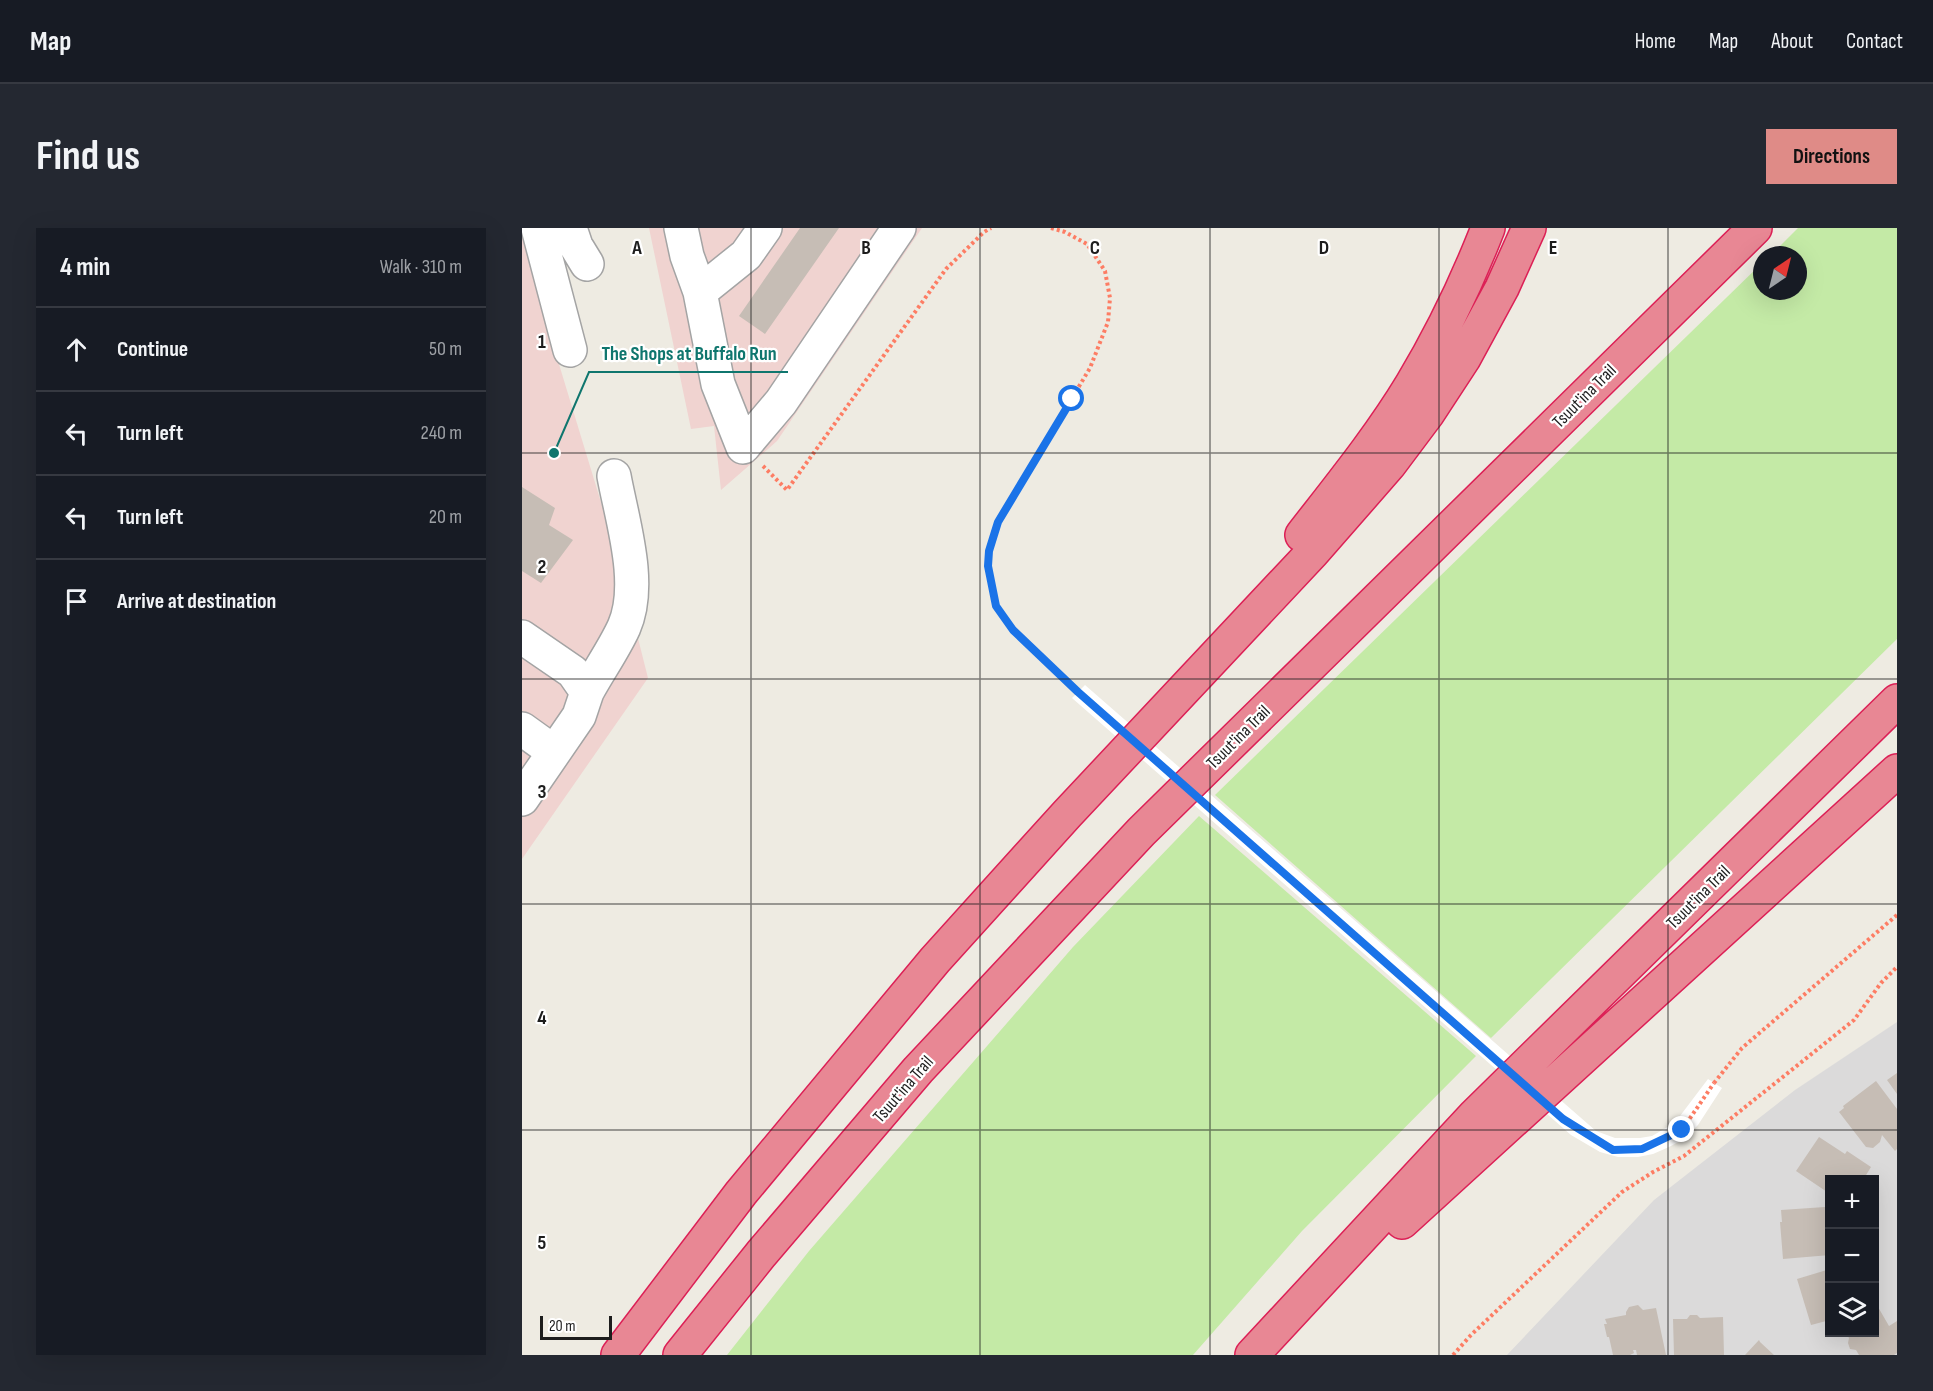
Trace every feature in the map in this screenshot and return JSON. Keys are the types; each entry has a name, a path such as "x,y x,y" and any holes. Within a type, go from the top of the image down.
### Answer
{"highway":[{"path":"1178,695 1355,466 1396,409 1448,320 1488,228"},
{"path":"618,1355 741,1193 913,985 1052,830 1313,552 1399,453 1442,393 1473,344 1529,228"},
{"name":"Tsuut'ina Trail","path":"680,1355 760,1254 918,1070 1141,832 1755,228"},
{"name":"Tsuut'ina Trail","path":"1255,1355 1475,1115 1897,701"},
{"path":"1255,1355 1897,771"}],"street":[{"path":"538,228 570,350"},
{"path":"570,228 576,246 586,264"},
{"path":"681,228 687,256 700,292 718,384 743,447 781,402 899,228"},
{"path":"700,292 746,255 765,228"},
{"path":"522,799 579,716 587,692 624,626 631,597 630,559 614,477"},
{"path":"522,637 573,672 587,692"},
{"path":"522,729 554,752"}],"path":[{"path":"743,447 787,490 946,269 991,228"},
{"path":"1051,228 1065,232 1087,244 1105,271 1110,298 1108,322 1086,375 998,522 989,551 988,566 996,606 1013,630 1078,692 1554,1112 1613,1150 1642,1149 1682,1130 1714,1083 1742,1048 1897,915"},
{"path":"1453,1355 1471,1335 1622,1192 1684,1156 1854,1020 1881,983 1897,967"}],"shaded area":[{"path":"522,228 527,228 555,351 617,555 648,678 522,859"},
{"path":"649,228 922,228 777,441 721,490 714,426 691,429"},
{"path":"1897,1022 1897,1355 1507,1355 1654,1200 1795,1090"}],"green space":[{"path":"1798,228 1897,228 1897,639 1491,1038 1215,795 1753,272 1753,300 1807,300 1807,246 1780,246"},
{"path":"1199,816 1476,1056 1302,1231 1193,1355 727,1355 809,1251 1073,947"}],"pier":[{"path":"1085,685 1596,1131 1615,1138 1652,1136 1671,1125 1680,1116 1708,1079 1722,1088 1698,1125 1684,1139 1669,1147 1638,1157 1618,1157 1600,1152 1571,1135 1072,698"}],"building":[{"path":"800,228 839,228 765,334 739,316"},
{"path":"522,487 555,508 549,525 573,540 541,583 522,571"},
{"path":"1897,1073 1897,1094 1887,1080"},
{"path":"1876,1081 1897,1109 1897,1149 1895,1151 1882,1135 1880,1142 1873,1148 1866,1147 1839,1112 1844,1108 1843,1106"},
{"path":"1819,1137 1845,1154 1847,1151 1871,1167 1866,1175 1825,1175 1825,1191 1796,1171"},
{"path":"1825,1207 1825,1255 1783,1259 1781,1210"},
{"path":"1825,1271 1825,1321 1811,1325 1797,1279"},
{"path":"1638,1305 1643,1310 1656,1308 1666,1355 1637,1355 1636,1350 1633,1350 1634,1353 1630,1355 1613,1355 1604,1324 1607,1324 1605,1319 1626,1315 1629,1307"},
{"path":"1879,1309 1889,1326 1897,1321 1897,1353 1894,1355 1859,1355 1856,1350 1850,1349 1849,1338 1879,1337"},
{"path":"1690,1315 1697,1315 1700,1318 1723,1317 1724,1355 1674,1355 1673,1319 1687,1319"},
{"path":"1759,1340 1760,1342 1774,1355 1745,1355"}],"place":[{"name":"The Shops at Buffalo Run","path":"554,453"}],"route":[{"path":"1072,399 998,522 989,551 988,566 996,606 1013,630 1078,692 1563,1119 1613,1150 1642,1149 1682,1130"}]}
